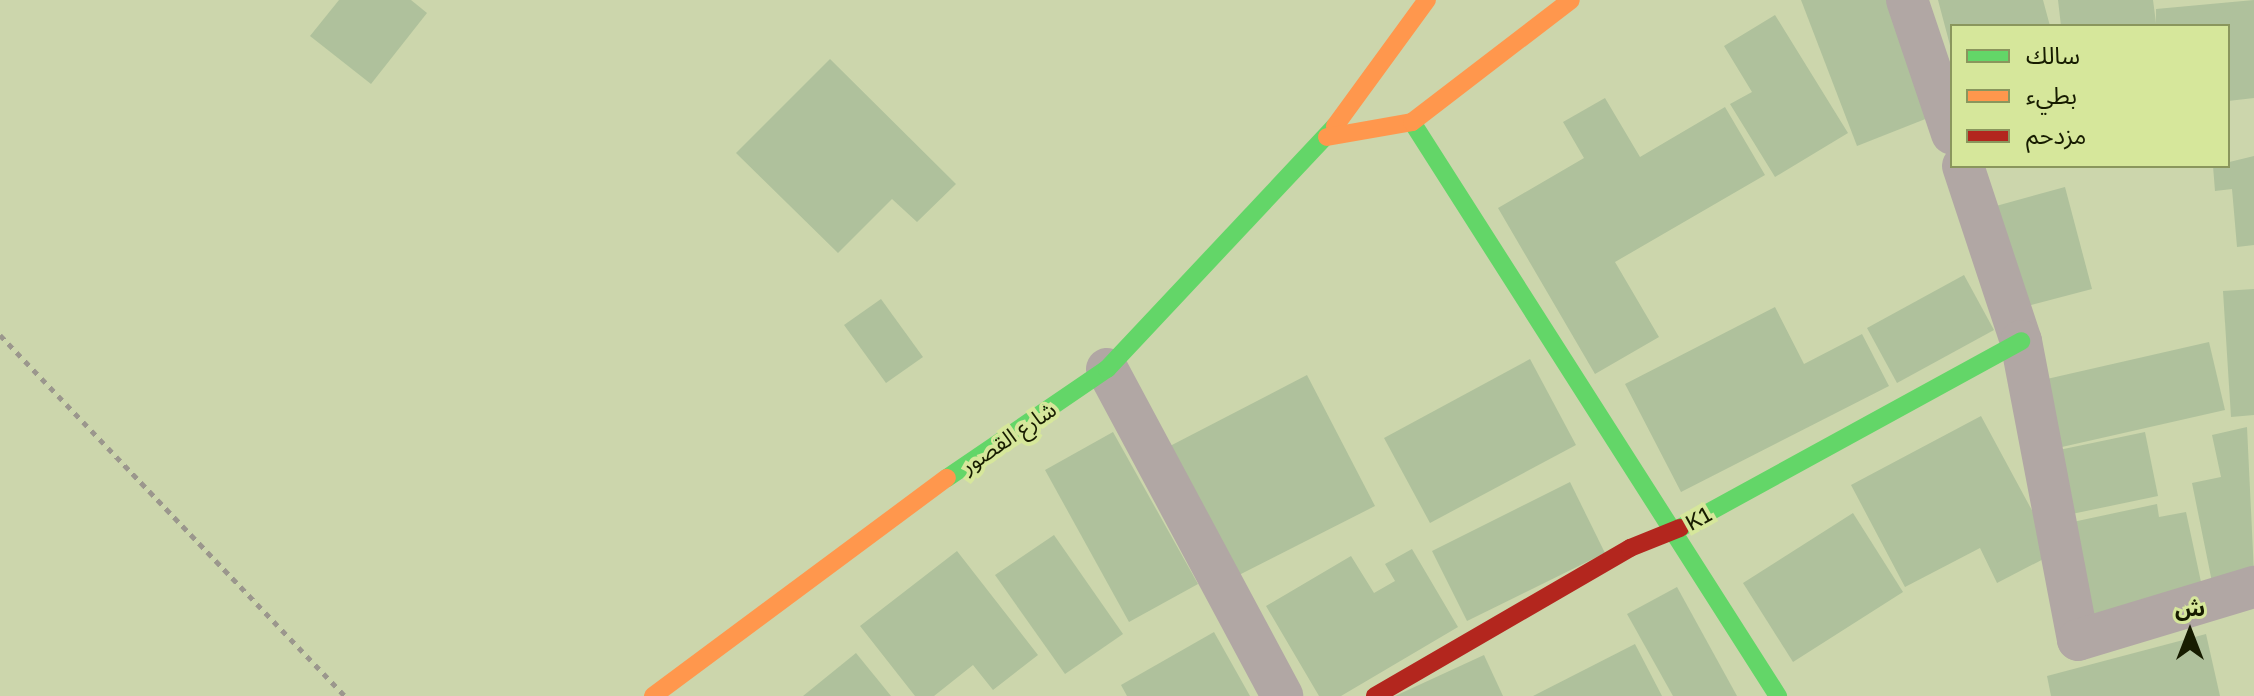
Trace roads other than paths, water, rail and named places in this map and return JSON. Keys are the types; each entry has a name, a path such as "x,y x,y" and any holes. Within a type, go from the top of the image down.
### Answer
{"street":[{"name":"شارع القصور","path":"653,696 897,512 1107,369 1327,137 1427,0"},
{"path":"1327,137 1412,122 1571,0"},
{"path":"1907,0 1950,128"},
{"path":"1412,122 1671,533 1778,696"},
{"path":"1964,168 2021,341 2078,640 2254,587"},
{"name":"K1","path":"1375,696 1630,548 1671,533 2021,341"},
{"path":"1107,369 1282,696"}]}
